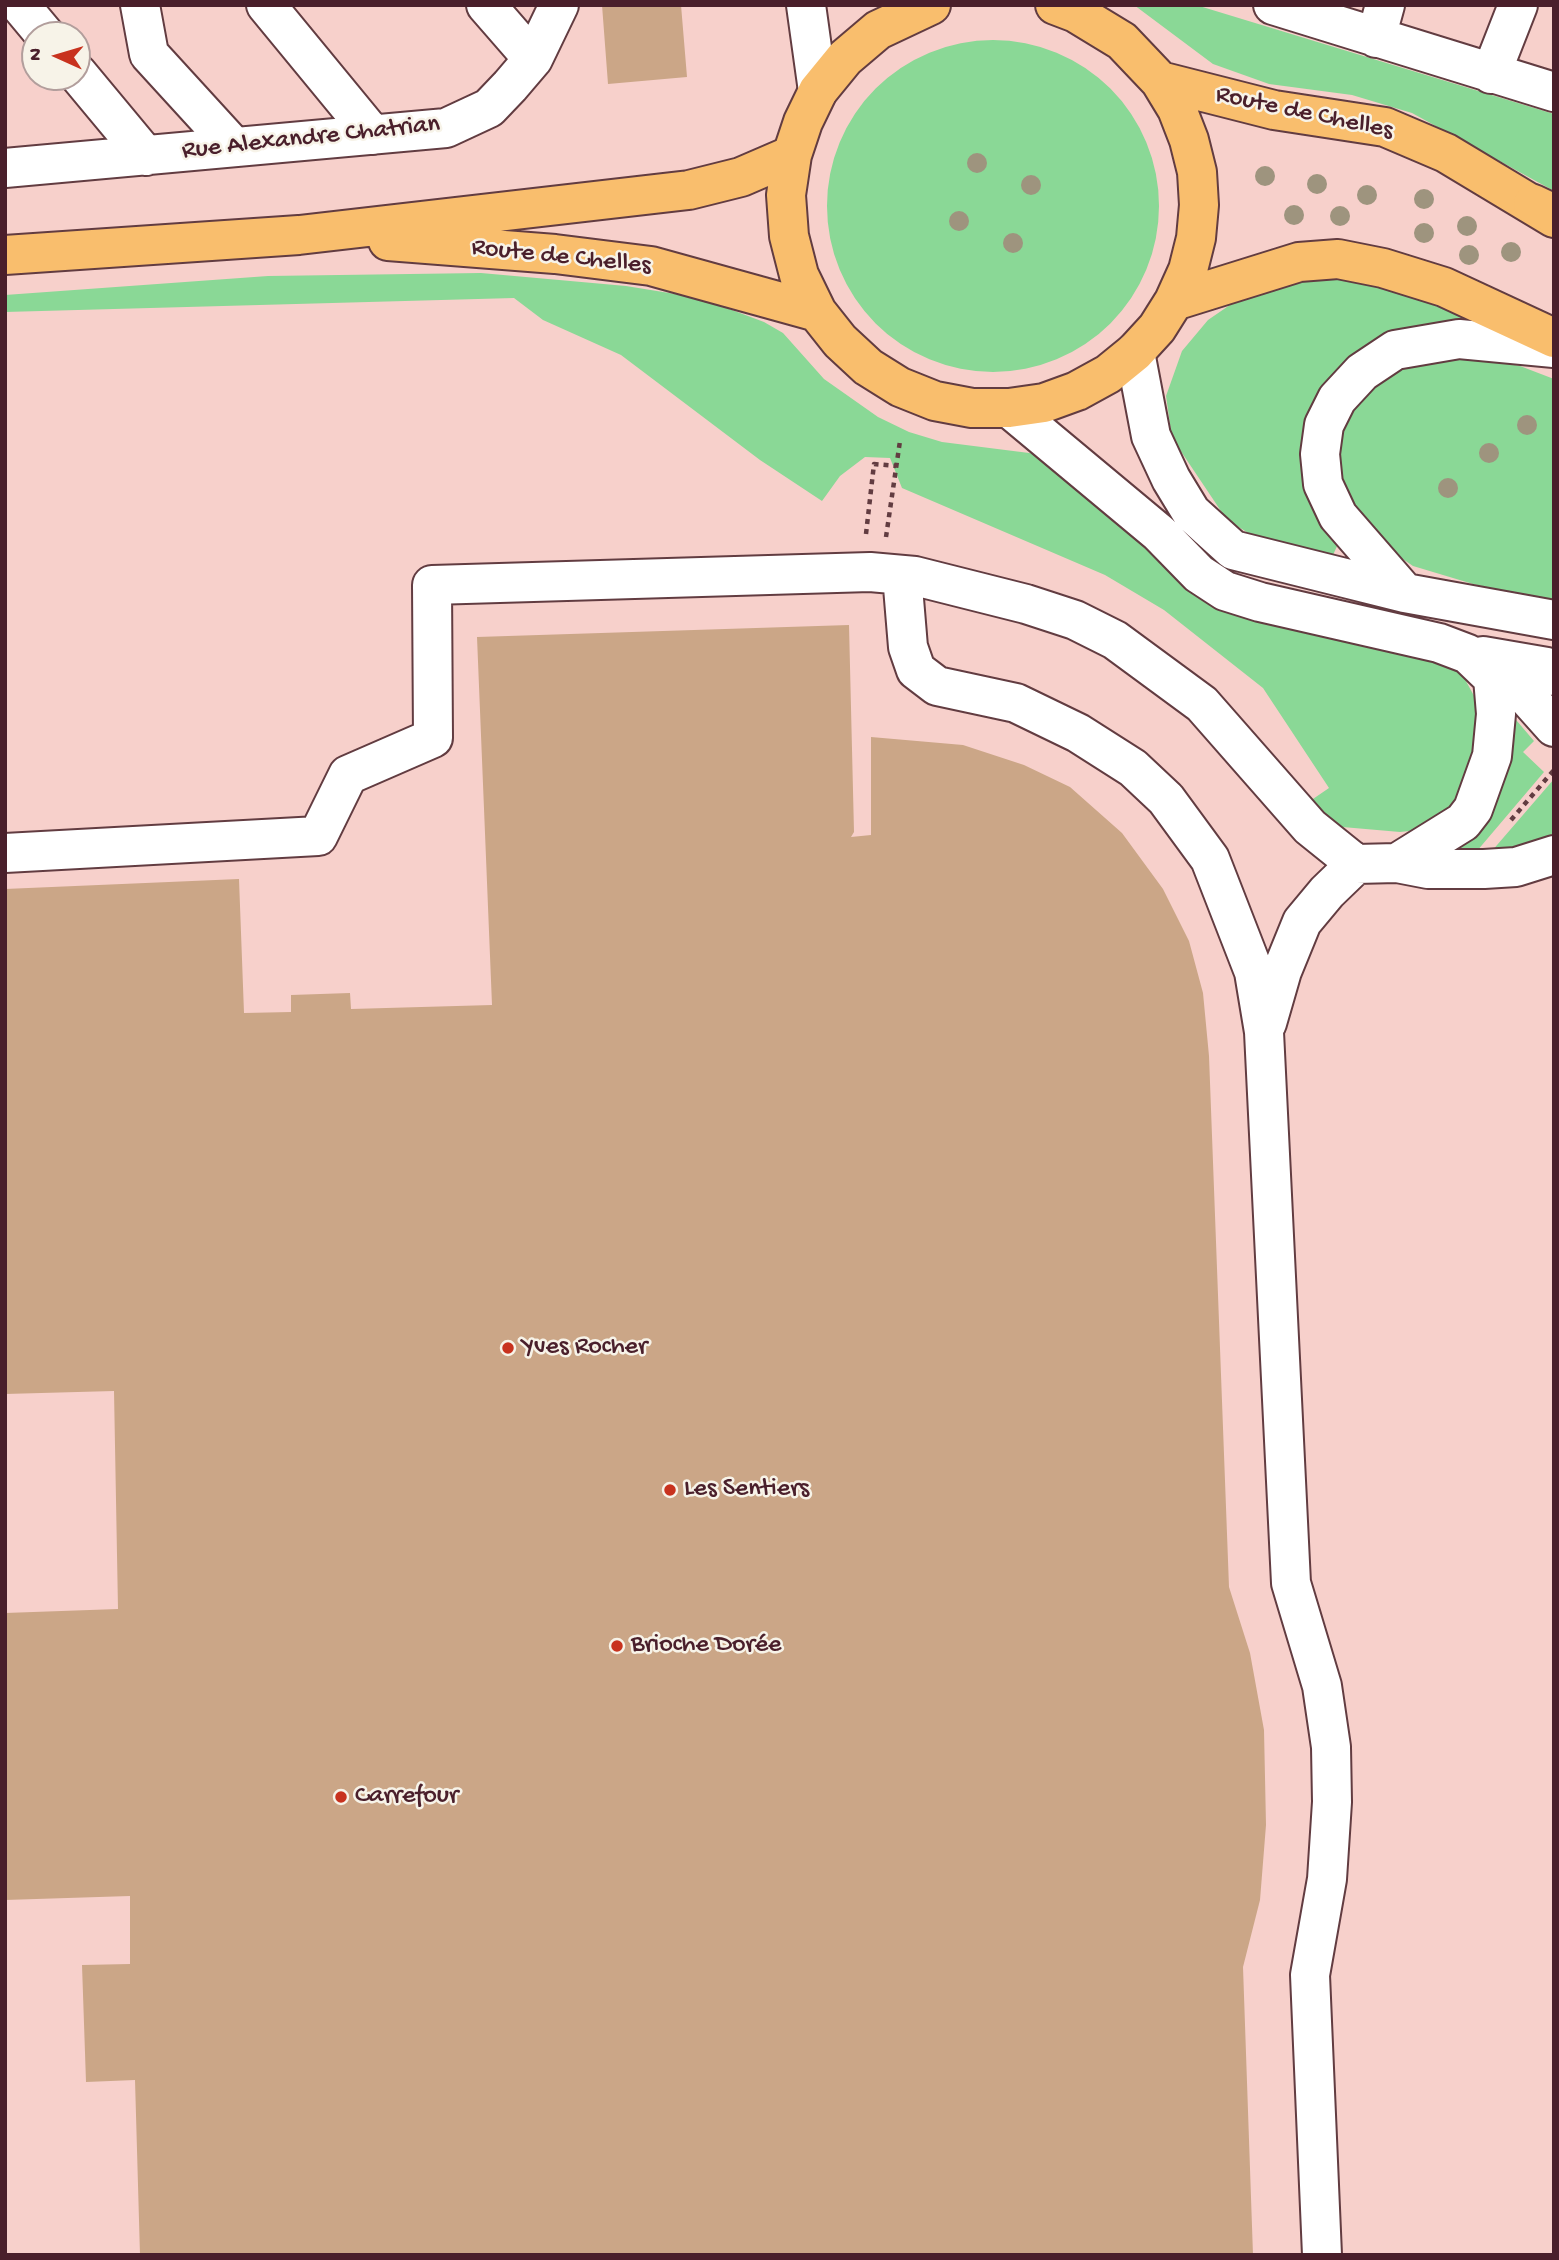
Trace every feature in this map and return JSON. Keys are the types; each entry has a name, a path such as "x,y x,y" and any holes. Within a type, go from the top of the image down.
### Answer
{"main road":[{"path":"919,7 878,30 845,58 818,92 803,122 792,155 786,195 789,236 799,275 817,312 840,341 868,367 900,387 935,401 972,408 1009,408 1044,403 1077,391 1108,374 1135,352 1157,328 1174,301 1188,270 1196,238 1199,205 1197,172 1177,109 1160,81 1122,41 1100,26 1055,5"},
{"name":"Route de Chelles","path":"1160,81 1274,110 1385,127 1446,153 1547,212"},
{"name":"Route de Chelles","path":"5,256 299,234 689,190 741,177 792,155"},
{"name":"Route de Chelles","path":"299,234 555,254 651,266 817,312"},
{"path":"1174,301 1299,262 1338,259 1383,268 1444,287 1554,338"}],"street":[{"path":"20,5 33,21"},
{"path":"140,5 149,54 234,147"},
{"path":"486,5 533,59"},
{"name":"Rue Alexandre Chatrian","path":"5,169 446,128 489,107 533,59 559,5"},
{"path":"806,5 818,92"},
{"path":"1273,5 1380,22 1491,74 1554,92"},
{"path":"1491,74 1518,5"},
{"path":"271,11 373,135"},
{"path":"91,91 146,156"},
{"path":"1405,593 1339,516 1323,484 1320,454 1324,425 1337,399 1362,372 1395,350 1459,339 1554,348"},
{"path":"1135,352 1151,436 1177,490 1191,512 1213,535 1233,550 1267,561 1405,593 1554,620"},
{"path":"1009,408 1159,533 1199,574 1225,591 1260,602 1439,643 1520,689 1554,727"},
{"path":"5,853 318,836 348,775 433,738 432,585 775,573 893,560 1075,620 1115,640 1202,704 1310,827 1356,864 1397,863 1428,869 1495,868 1516,867 1554,855"},
{"path":"893,560 908,647 916,670 937,686 1016,703 1079,733 1133,768 1166,799 1210,859 1238,925 1254,972 1264,1032 1291,1583 1322,1686 1331,1747 1332,1802 1328,1879 1310,1975 1322,2255"},
{"path":"1480,666 1546,667 1554,676"},
{"path":"1397,863 1463,822 1473,809 1492,756 1496,714 1480,666"},
{"path":"1264,1032 1282,971 1302,922 1326,892 1356,864"}],"path":[{"path":"893,560 896,466 900,441"},
{"path":"866,526 874,464 896,466"},
{"path":"1503,830 1554,770"}],"shaded area":[{"path":"5,5 1554,5 1554,2255 5,2255"}],"green space":[{"path":"1134,5 1196,5 1554,114 1554,191 1412,113 1352,95 1269,84 1213,64"},
{"path":"993,40 1025,43 1057,52 1085,68 1111,88 1131,114 1147,142 1156,174 1159,206 1156,238 1147,270 1131,298 1111,324 1085,344 1057,360 1025,369 993,372 961,369 929,360 901,344 875,324 855,298 839,270 830,238 827,206 830,174 839,142 855,114 875,88 901,68 929,52 961,43"},
{"path":"1334,270 1392,283 1470,316 1467,325 1399,334 1354,354 1327,383 1338,544 1333,555 1318,557 1260,540 1227,520 1172,438 1166,396 1182,351 1208,320 1243,296"},
{"path":"481,273 626,286 700,298 764,322 783,333 824,379 878,417 909,432 942,442 1037,454 1186,577 1429,652 1461,672 1479,705 1477,753 1456,805 1418,830 1400,832 1331,826 1310,801 1329,788 1263,688 1164,610 1105,575 902,488 890,458 865,457 840,476 822,501 760,460 621,355 543,320 514,298 5,312 5,295 268,276"},
{"path":"1470,356 1520,366 1554,379 1554,602 1473,584 1413,566 1378,542 1348,504 1333,446 1342,414 1372,382 1402,364"},
{"path":"1511,714 1534,741 1523,752 1544,772 1471,858 1444,853 1459,849 1477,834"},
{"path":"1554,779 1554,832 1540,844 1491,852"}],"building":[{"path":"602,5 681,5 687,77 608,84"},
{"name":"Les Sentiers","path":"849,625 854,832 851,837 871,835 871,737 963,745 1024,765 1070,787 1122,833 1163,889 1189,941 1203,993 1209,1056 1229,1587 1250,1653 1264,1730 1266,1825 1260,1900 1243,1967 1253,2255 140,2255 135,2080 86,2082 82,1965 130,1964 130,1896 5,1900 5,1613 118,1609 114,1391 5,1394 5,889 239,879 244,1013 291,1012 291,995 350,993 351,1009 492,1005 477,637"}],"place":[{"name":"Yves Rocher","path":"508,1348"},
{"name":"Les Sentiers","path":"670,1490"},
{"name":"Brioche Dorée","path":"617,1646"},
{"name":"Carrefour","path":"341,1797"}]}
